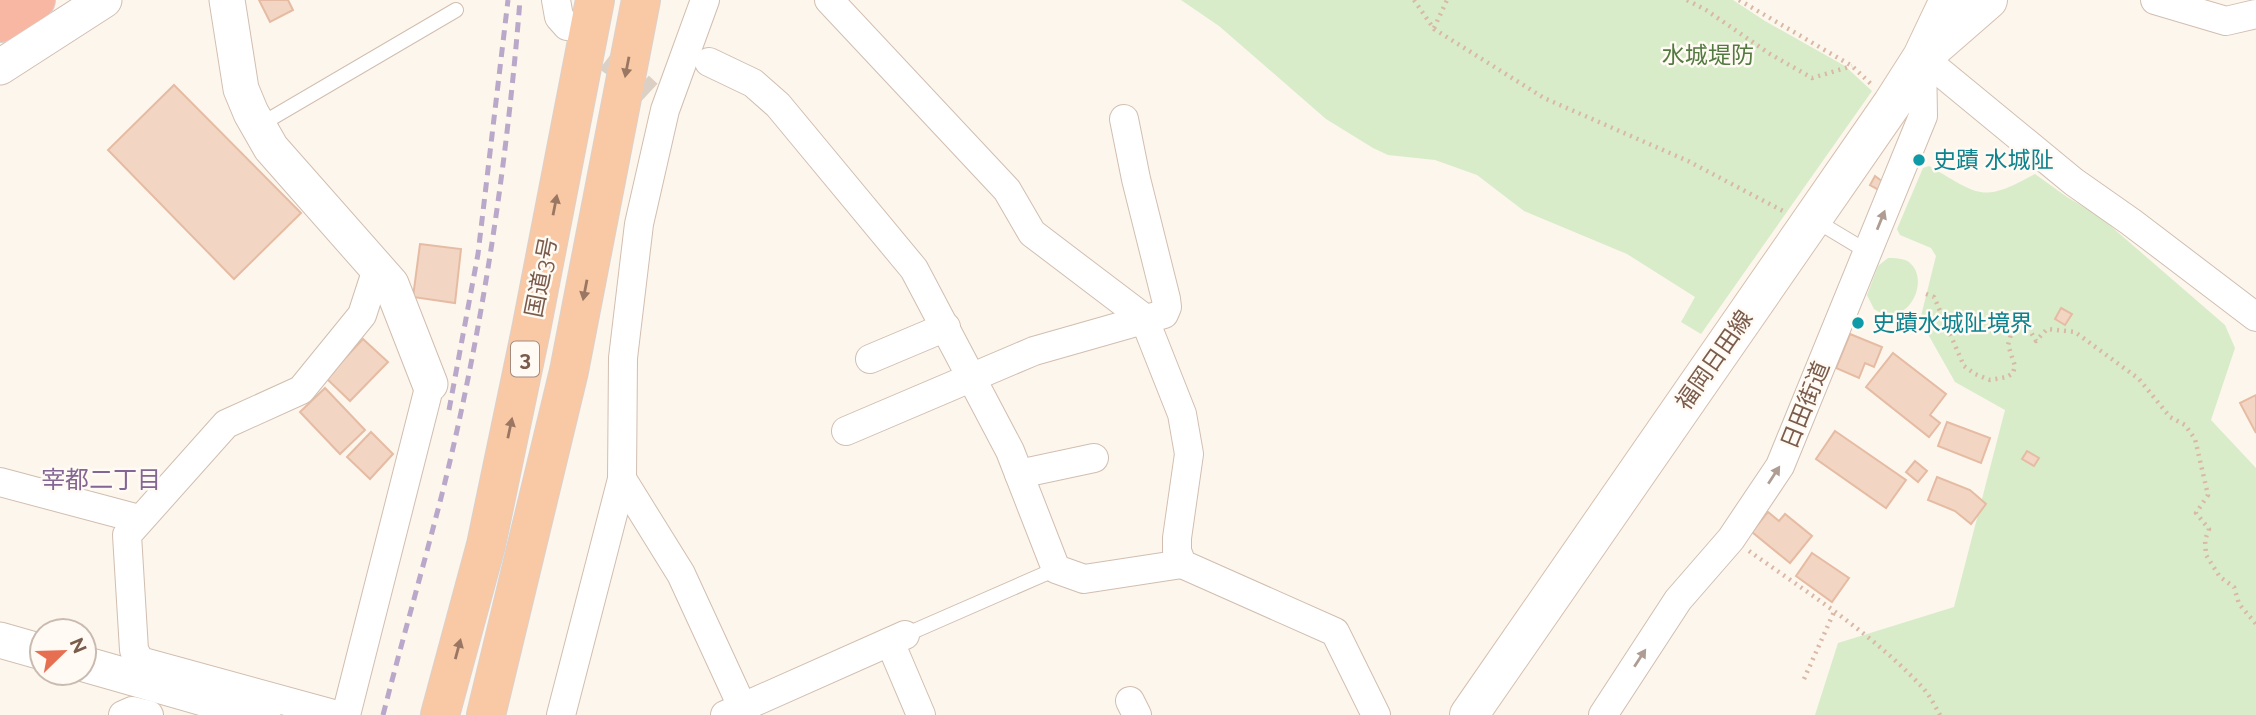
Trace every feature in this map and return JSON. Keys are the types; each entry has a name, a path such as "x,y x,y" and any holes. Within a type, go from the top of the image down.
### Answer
{"highway":[{"path":"0,23 36,0"},
{"name":"国道3号","path":"440,715 486,545 595,0"},
{"name":"国道3号","path":"486,715 569,372 641,0"},
{"path":"511,715 539,503"}],"main road":[{"name":"福岡日田線","path":"1469,715 1892,104 1922,57 1949,0"},
{"path":"1922,57 1988,0"}],"street":[{"path":"0,67 104,0"},
{"path":"556,0 559,16 567,26"},
{"path":"561,715 622,479 624,358 639,224 657,102 705,0"},
{"path":"829,0 1007,190 1032,233 1144,318 1182,414 1189,454 1177,538 1177,551 1182,564"},
{"path":"2155,0 2226,21 2256,14"},
{"path":"234,2 241,89 258,126 271,148 391,284 430,384 346,715"},
{"path":"1922,57 2074,182 2256,317"},
{"name":"日田街道","path":"1603,715 1678,600 1731,539 1780,466 1923,116 1922,57"},
{"path":"709,62 753,83 778,105 914,270 972,376 1018,474 1056,569 1084,579 1182,564 1335,632 1376,715"},
{"path":"846,431 1034,351 1164,314 1166,299 1124,119"},
{"path":"337,715 140,661 134,650 127,535 226,424 300,390 362,315 377,269"},
{"path":"870,359 946,327"},
{"path":"1018,474 1094,458"},
{"path":"622,479 681,574 738,712 897,638 921,715"},
{"path":"0,482 139,519"},
{"path":"0,640 28,648"},
{"path":"98,668 263,715"},
{"path":"123,715 132,711 149,715"}],"lane":[{"path":"258,126 456,10"},
{"path":"1809,223 1868,252"},
{"path":"897,638 1056,569"}],"path":[{"path":"1414,0 1434,29 1544,98 1688,161 1809,223"},
{"path":"1434,29 1447,0"},
{"path":"1686,0 1812,78 1852,66"},
{"path":"1739,0 1852,66 1892,104"},
{"path":"1926,294 1934,297 1964,366 1990,380 2013,373 2015,366 2008,345 2013,321 2016,316 2021,315 2036,341 2047,329 2075,332 2139,379 2170,417 2185,425 2195,439 2208,495 2196,513 2209,529 2205,540 2206,555 2220,577 2234,587 2239,604 2256,624"},
{"path":"1731,539 1834,612 1893,660 1924,690 1940,715"},
{"path":"1804,679 1834,612"}],"green space":[{"name":"水城堤防","path":"1181,0 1733,0 1845,66 1872,91 1701,334 1681,322 1695,297 1627,254 1524,211 1477,175 1435,160 1388,155 1373,148 1326,119 1219,26"},
{"path":"1929,166 1959,184 1981,192 2003,189 2035,174 2099,216 2225,325 2235,348 2211,420 2256,468 2256,715 1815,715 1838,643 1954,607 2005,410 1955,382 1920,320 1936,256 1931,248 1900,235 1897,229 1923,168"},
{"path":"1888,258 1902,259 1910,263 1916,271 1918,281 1912,301 1896,314 1886,314 1874,309 1867,295 1878,266"}],"building":[{"path":"259,0 288,0 293,10 270,22"},
{"path":"174,85 301,213 234,279 108,150"},
{"path":"1875,176 1883,182 1879,190 1870,185"},
{"path":"420,244 461,249 455,303 413,297"},
{"path":"2061,308 2072,314 2065,325 2055,319"},
{"path":"1850,334 1882,347 1874,367 1865,363 1859,378 1836,368"},
{"path":"363,339 388,362 350,401 326,378"},
{"path":"1893,353 1946,394 1930,415 1940,423 1929,437 1866,387"},
{"path":"325,388 365,430 340,454 300,412"},
{"path":"2256,395 2256,433 2240,403"},
{"path":"1947,422 1990,438 1981,463 1938,446"},
{"path":"1835,431 1906,480 1886,508 1816,459"},
{"path":"371,432 393,454 370,479 347,457"},
{"path":"2027,451 2039,458 2034,466 2022,459"},
{"path":"1915,461 1927,471 1918,482 1906,472"},
{"path":"1937,477 1970,490 1986,504 1971,524 1955,511 1928,500"},
{"path":"1768,512 1779,521 1785,514 1812,536 1790,563 1752,532"},
{"path":"1812,553 1849,578 1832,602 1796,576"}],"tunnel":[{"path":"575,32 616,64 648,94"}],"railway":[{"path":"449,410 478,254 508,0"},
{"path":"383,715 442,494 481,311 508,124 520,0"}],"place":[{"name":"史蹟 水城阯","path":"1919,160"},
{"name":"史蹟水城阯境界","path":"1858,323"}],"district":[{"name":"宰都二丁目","path":"101,480"}]}
